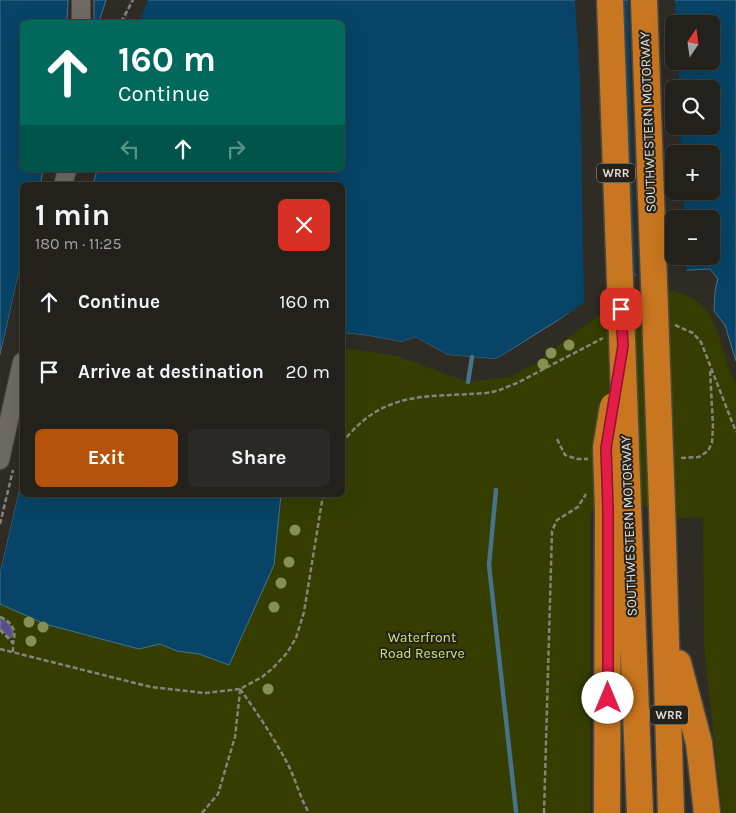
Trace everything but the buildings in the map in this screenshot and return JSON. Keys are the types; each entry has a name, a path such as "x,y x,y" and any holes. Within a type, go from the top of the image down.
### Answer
{"highway":[{"name":"SOUTHWESTERN MOTORWAY","path":"610,0 618,508 640,813"},
{"name":"SOUTHWESTERN MOTORWAY","path":"644,0 666,616 671,813"},
{"path":"607,813 618,508"},
{"path":"666,616 699,743 706,813"}],"lane":[{"path":"81,0 81,20"},
{"path":"7,464 20,376"}],"path":[{"path":"122,20 133,0"},
{"path":"668,324 686,329 693,333 701,342 736,432"},
{"path":"345,439 359,423 380,408 415,397 469,395 496,391 615,341"},
{"path":"0,524 7,464"},
{"path":"544,813 552,532 556,520 578,507 587,492"},
{"path":"0,649 151,687 205,693 240,690 272,669 287,653 296,638 304,612 323,497"},
{"path":"0,617 12,625 15,634 13,652"},
{"path":"0,630 13,643"},
{"path":"202,813 218,794 235,737 240,690"},
{"path":"240,690 250,702 286,760 301,800 309,813"}],"green space":[{"name":"Waterfront Road Reserve","path":"650,289 674,292 691,298 703,307 712,318 718,332 736,384 736,813 722,813 704,646 703,517 661,520 658,505 591,511 590,813 0,813 0,572 20,487 20,497 345,497 345,348 397,356 468,382 509,377 535,364 622,298"}],"water":[{"path":"0,0 68,0 67,20 20,20 20,172 43,172 41,182 20,182 20,268 0,355"},
{"path":"94,0 106,0 100,20 94,20"},
{"path":"131,0 736,0 736,361 725,325 714,311 718,279 710,269 654,272 629,276 600,288 579,307 496,359 448,355 415,337 402,342 345,333 345,182 94,182 96,172 345,172 345,20 126,20"},
{"path":"20,487 20,497 281,497 274,565 229,665 199,654 177,651 160,644 139,649 45,624 0,604 0,572"}],"pier":[{"path":"131,0 148,0 140,20 126,20"},
{"path":"575,0 622,0 634,277 602,290 580,309 496,361 448,357 415,340 401,345 345,335 345,333 364,335 402,342 415,337 448,355 496,359 551,326 584,302 580,77"},
{"path":"628,0 675,0 676,15 665,15 665,70 678,70 679,80 665,80 665,135 680,135 681,145 665,145 665,200 684,200 684,210 665,210 665,265 687,265 687,273 636,277"},
{"path":"20,267 20,278 0,357"},
{"path":"20,477 20,487 0,572 0,560"}],"waterway":[{"path":"468,382 472,357"},
{"path":"496,490 489,565 516,811"}],"route":[{"path":"608,698 608,509 606,448 623,346 621,309"}]}
